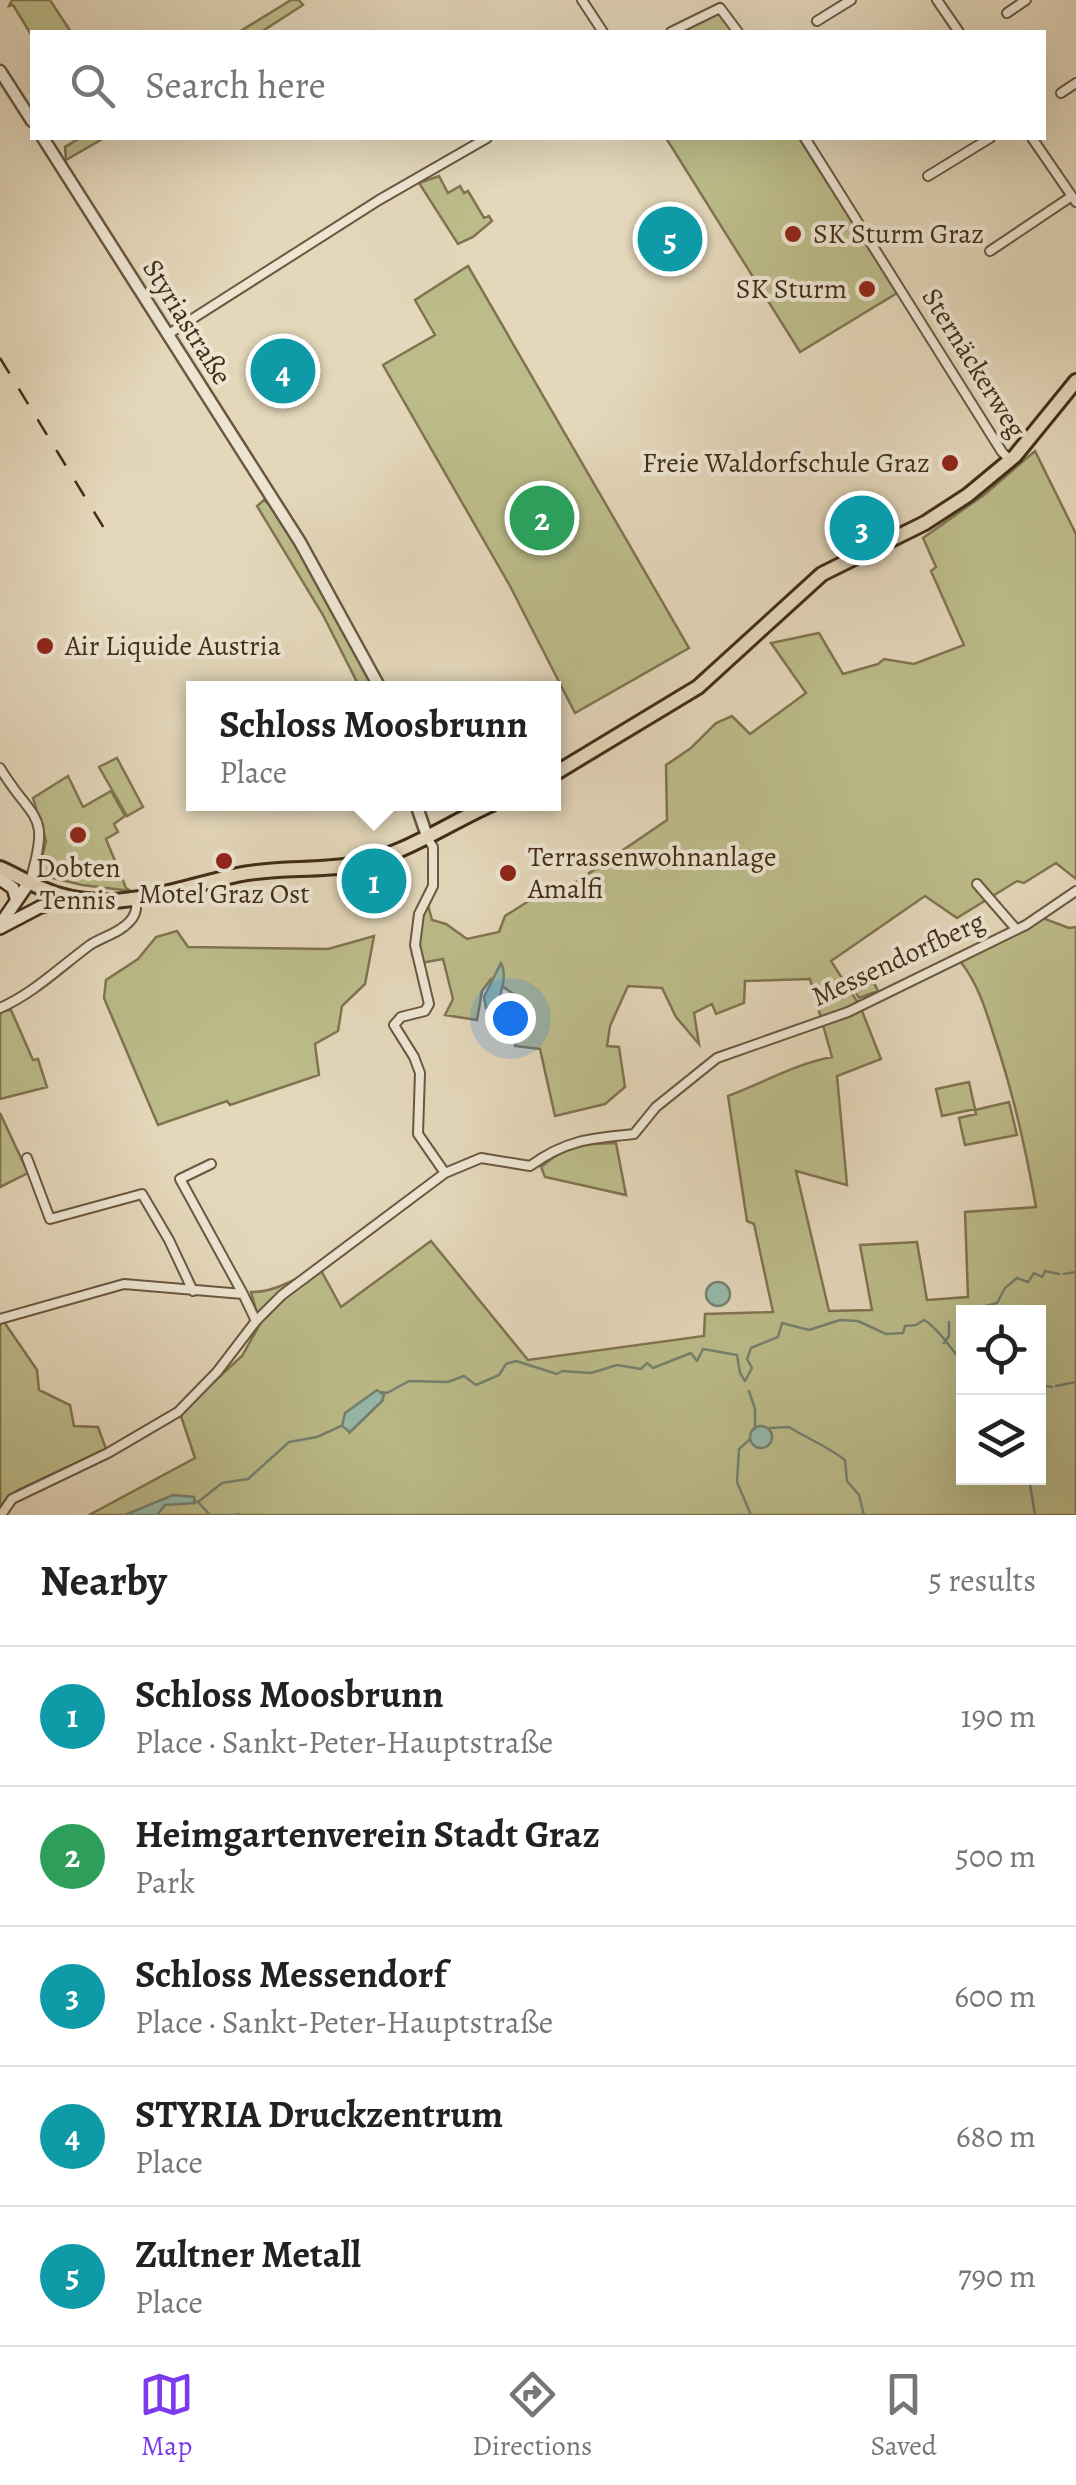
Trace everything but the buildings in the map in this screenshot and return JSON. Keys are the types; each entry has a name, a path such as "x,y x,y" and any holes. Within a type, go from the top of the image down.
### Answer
{"main road":[{"path":"561,770 698,687 822,574 945,512 1011,461 1076,380"},
{"path":"0,868 41,888 72,897 112,902 136,900 250,873 374,860 428,839 479,811"},
{"path":"0,879 12,888 16,898"},
{"path":"4,926 16,898 30,881"},
{"path":"4,926 27,893 30,881"},
{"path":"4,926 53,901 72,897"}],"street":[{"path":"582,0 602,30"},
{"path":"817,22 851,0"},
{"path":"937,0 958,30"},
{"path":"1007,13 1026,0"},
{"path":"674,30 718,4 737,30"},
{"path":"0,71 30,118"},
{"path":"1060,93 1076,83"},
{"name":"Styriastraße","path":"44,140 300,542 376,681"},
{"path":"167,335 379,200 484,140"},
{"name":"Sternäckerweg","path":"805,140 1011,461"},
{"path":"928,176 987,140"},
{"path":"990,251 1074,199 1033,140"},
{"path":"0,768 40,828 39,854 30,881"},
{"path":"418,811 433,846 433,886 419,914 414,945 429,1004 426,1011 401,1018 394,1025 420,1073 418,1134 446,1173"},
{"path":"978,884 1016,929"},
{"name":"Messendorfberg","path":"1,1515 12,1499 178,1412 282,1295 446,1173 481,1158 530,1166 569,1143 634,1134 656,1107 717,1058 848,1012 1016,929 1076,891"},
{"path":"0,1008 64,968 91,944 121,928 131,920 136,900"},
{"path":"27,1158 50,1219 142,1194 193,1291"},
{"path":"212,1164 180,1179 256,1321"},
{"path":"0,1318 124,1284 242,1294"}],"green space":[{"path":"12,0 50,0 70,30 30,33 13,5 9,6"},
{"path":"291,0 299,0 303,5 264,30 242,30"},
{"path":"714,14 722,14 732,30 686,30"},
{"path":"77,140 101,140 66,160 65,147"},
{"name":"SK Sturm Graz","path":"667,140 800,140 897,293 800,352"},
{"path":"439,176 448,193 460,186 464,193 468,191 484,218 489,216 492,221 458,244 419,183"},
{"path":"468,266 689,648 575,713 510,586 383,365 435,335 415,300"},
{"path":"1035,451 1076,534 1076,879 1056,863 1024,883 1017,881 957,918 925,896 831,961 860,1006 881,1059 837,1076 847,1185 796,1171 829,1311 872,1310 860,1245 917,1242 927,1300 968,1297 965,1212 1036,1207 1002,1060 981,998 960,961 974,949 1040,917 1076,927 1076,1515 89,1515 195,1458 180,1413 242,1356 260,1324 251,1292 286,1284 318,1265 341,1307 431,1241 528,1360 704,1336 705,1314 773,1312 754,1224 747,1221 728,1096 832,1057 810,979 745,981 744,1003 716,1014 712,1004 694,1013 699,1044 676,1017 662,988 628,986 610,1026 607,1046 619,1047 625,1087 605,1104 555,1116 540,1049 515,1046 526,1002 491,979 482,991 477,1020 445,1015 453,999 443,959 421,963 412,955 414,916 425,894 432,920 446,924 467,939 499,932 505,916 543,892 576,882 667,820 666,765 691,748 716,723 732,716 750,734 806,693 771,643 819,633 843,674 884,659 914,664 964,645 931,571 936,567 923,538 984,495","holes":["363,1401 382,1401 350,1432 353,1408"]},
{"path":"264,500 290,533 370,681 356,680 323,615 257,506"},
{"path":"117,758 143,807 127,816 99,767"},
{"name":"Dobten Tennis","path":"68,776 83,807 111,791 125,816 114,824 118,832 106,839 126,888 131,891 82,885 44,876 39,870 46,841 33,798"},
{"path":"177,931 188,947 328,949 374,936 365,984 342,1006 338,1031 315,1044 319,1075 158,1125 104,998 106,980 138,959 156,937"},
{"path":"869,972 878,991 859,998 850,984"},
{"path":"11,1010 33,1060 38,1059 47,1087 0,1099 0,1011"},
{"path":"969,1082 975,1109 942,1116 936,1089"},
{"path":"1009,1102 1017,1135 965,1145 959,1118"},
{"path":"0,1113 28,1173 0,1187"},
{"path":"616,1143 626,1195 545,1177 541,1167 569,1145"},
{"path":"0,1316 37,1370 39,1390 70,1405 74,1426 98,1427 106,1449 18,1490 0,1506"}],"shaded area":[{"path":"501,963 504,979 497,1007 486,1008 484,997"},
{"path":"718,1282 730,1294 718,1306 706,1294"},
{"path":"377,1390 384,1395 382,1401 350,1432 342,1426 345,1413"},
{"path":"761,1426 769,1429 769,1445 761,1448 753,1445 750,1437 753,1429"},
{"path":"173,1495 194,1497 195,1503 165,1505 157,1515 125,1515"}],"waterway":[{"path":"990,1305 997,1303 1005,1288 1017,1278 1028,1282 1034,1273 1042,1277 1045,1271 1059,1274"},
{"path":"1064,1274 1076,1272"},
{"path":"382,1392 409,1381 448,1382 464,1376 476,1385 499,1375 506,1364 516,1361 557,1374 591,1373 617,1365 641,1369 647,1363 653,1368 691,1353 697,1361 703,1349 737,1355 745,1381 752,1368 747,1359 751,1348 778,1337 782,1323 809,1330 840,1320 858,1321 886,1334 903,1333 905,1326 924,1320 956,1354"},
{"path":"944,1343 949,1336 949,1322"},
{"path":"1056,1386 1076,1382"},
{"path":"1046,1386 1052,1387"},
{"path":"749,1391 755,1409 755,1429"},
{"path":"194,1501 198,1502 222,1483 248,1479 289,1442 317,1437 341,1426"},
{"path":"770,1428 789,1427 845,1460 847,1481 859,1495 864,1515"},
{"path":"749,1440 739,1449 737,1482 751,1515"},
{"path":"1030,1485 1035,1515"},
{"path":"198,1502 210,1515"}],"railway":[{"path":"0,358 110,538"}],"place":[{"name":"SK Sturm Graz","path":"793,234"},
{"name":"Zultner Metall","path":"670,239"},
{"name":"SK Sturm","path":"867,289"},
{"name":"STYRIA Druckzentrum","path":"283,371"},
{"name":"Freie Waldorfschule Graz","path":"950,463"},
{"name":"Heimgartenverein Stadt Graz","path":"542,518"},
{"name":"Schloss Messendorf","path":"862,528"},
{"name":"Air Liquide Austria","path":"45,646"},
{"name":"Dobten Tennis","path":"78,835"},
{"name":"Motel Graz Ost","path":"224,861"},
{"name":"Terrassenwohnanlage Amalfi","path":"508,873"},
{"name":"Schloss Moosbrunn","path":"374,881"}]}
